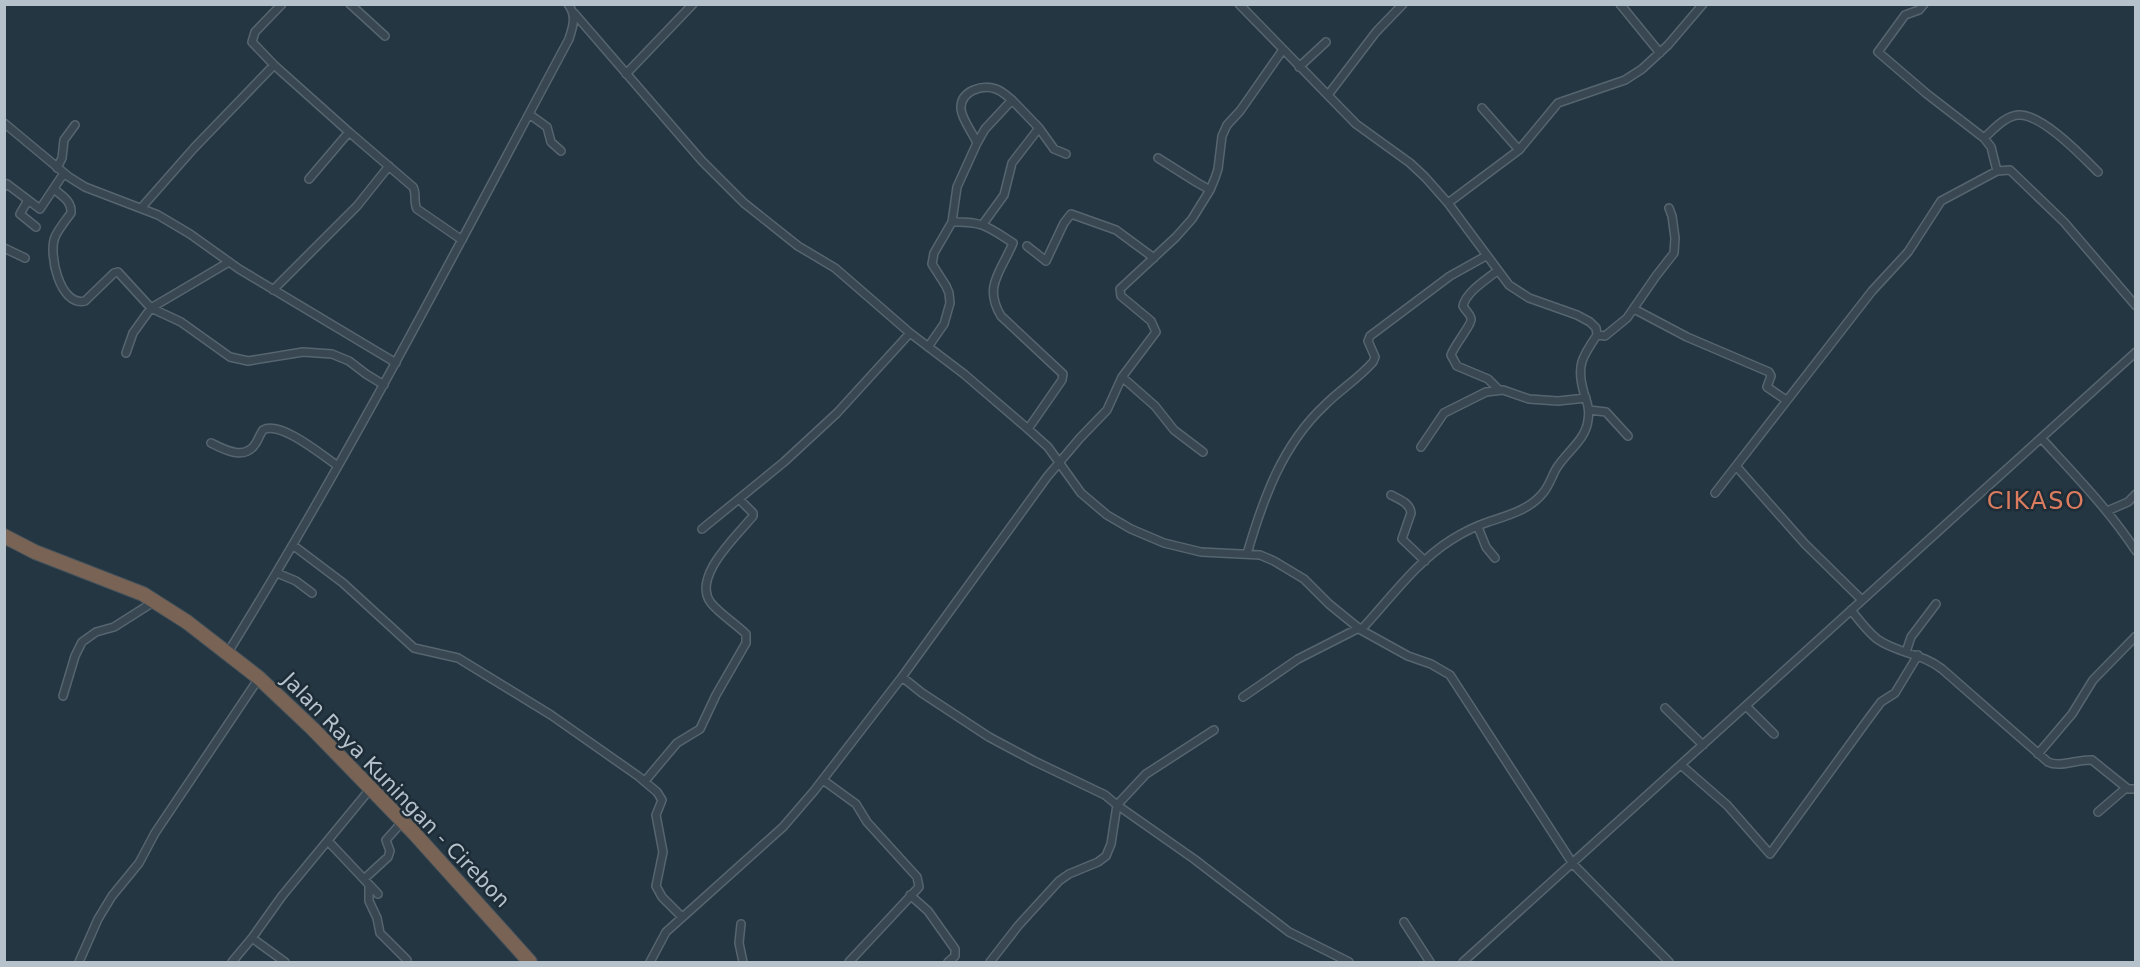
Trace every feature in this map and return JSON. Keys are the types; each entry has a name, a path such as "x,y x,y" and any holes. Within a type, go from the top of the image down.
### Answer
{"highway":[{"name":"Jalan Raya Kuningan - Cirebon","path":"4,536 35,552 155,601 187,622 259,678 403,821 530,963"}],"street":[{"path":"282,4 255,32 252,42 274,65 416,191 417,209 462,240"},
{"path":"350,4 385,36"},
{"path":"568,4 709,169 744,203 798,246 835,268 910,333 1028,429 1048,447 1080,493 1107,515 1131,529 1164,543 1201,552 1260,555 1290,569 1360,629 1408,656 1431,664 1450,675 1573,864 1669,963"},
{"path":"626,74 693,4"},
{"path":"1239,4 1282,51 1356,124 1410,163 1448,203 1509,285 1519,292 1590,322 1596,328 1597,335 1584,354 1580,365 1580,380 1589,410 1586,430 1557,467 1545,491 1518,512 1451,540 1425,561 1360,629 1298,659 1243,697"},
{"path":"1328,95 1376,32 1403,4"},
{"path":"1620,4 1659,53"},
{"path":"1448,203 1519,150 1558,103 1633,76 1659,53 1703,4"},
{"path":"1924,4 1919,10 1905,15 1878,52 1984,138 1991,147 1997,171"},
{"path":"227,654 294,546 396,363 569,39 574,13"},
{"path":"1299,67 1326,42"},
{"path":"650,963 662,938 682,917 783,827 823,780 902,677 1059,462 1107,410 1122,377 1156,332 1151,321 1119,292 1184,228 1210,190 1218,169 1222,136 1227,125 1240,111 1282,51"},
{"path":"142,207 194,148 274,65"},
{"path":"977,143 962,113 961,106 967,94 977,89 995,89 1012,100 1039,128 1054,149 1066,154"},
{"path":"928,347 944,324 950,303 946,286 932,264 934,254 952,222 957,187 977,143 985,129 1012,100"},
{"path":"1482,108 1519,150"},
{"path":"529,114 547,127 551,142 561,151"},
{"path":"1984,138 2007,119 2015,115 2028,116 2047,127 2098,172"},
{"path":"4,123 57,168 85,187 142,207 190,234 273,290 396,363"},
{"path":"57,168 62,158 64,140 75,125"},
{"path":"983,224 1004,195 1012,163 1039,128"},
{"path":"309,179 349,132"},
{"path":"1158,158 1210,190"},
{"path":"273,290 357,206 389,166"},
{"path":"1715,493 1872,291 1908,252 1941,201 1997,171 2010,170 2018,176 2064,222 2136,306"},
{"path":"5,184 40,209 64,173"},
{"path":"54,189 72,208 55,237 53,246 57,272 70,299 85,301 114,273 118,272 151,308 181,322 236,360 248,361 303,352 332,354 349,361 384,384"},
{"path":"28,200 20,214 36,227"},
{"path":"1597,335 1605,336 1627,318 1674,253 1675,238 1669,208"},
{"path":"1027,246 1046,261 1064,223 1071,214 1116,230 1154,258"},
{"path":"952,222 983,224 1013,243 992,290 994,304 1002,316 1064,374 1028,429"},
{"path":"4,248 25,258"},
{"path":"1247,554 1261,506 1275,474 1299,433 1325,405 1374,362 1375,357 1368,340 1370,336 1450,276 1486,256"},
{"path":"126,353 133,333 151,308 229,262"},
{"path":"1497,271 1463,302 1471,321 1451,355 1457,366 1488,379 1499,390"},
{"path":"1634,309 1687,337 1769,372 1771,376 1767,387 1786,400"},
{"path":"702,529 784,462 837,413 910,333"},
{"path":"1463,963 2136,352"},
{"path":"1122,377 1155,406 1174,430 1203,452"},
{"path":"1421,447 1444,413 1486,392 1499,390 1529,399 1558,401 1586,398"},
{"path":"1589,410 1606,412 1628,436"},
{"path":"211,443 234,453 242,453 253,447 263,430 272,427 297,438 338,466"},
{"path":"2042,439 2121,528 2136,552"},
{"path":"1736,466 1805,544 1862,600"},
{"path":"2107,512 2127,502 2136,494"},
{"path":"1391,495 1411,508 1402,539 1425,561"},
{"path":"645,781 677,743 700,729 716,695 746,643 746,634 711,603 705,586 709,573 719,556 753,516 753,513 739,499"},
{"path":"1478,527 1486,547 1495,558"},
{"path":"294,546 343,583 414,648 458,658 551,715 645,781 657,792 662,800 656,815 663,852 656,886 662,897 682,917"},
{"path":"277,573 296,581 312,593"},
{"path":"63,696 75,656 82,642 96,632 114,627 155,601"},
{"path":"1906,652 1911,637 1936,604"},
{"path":"1851,610 1877,639 1918,655 1942,669 2052,764 2092,760 2105,768 2126,788 2136,789"},
{"path":"2038,754 2072,714 2093,680 2136,636"},
{"path":"1681,765 1726,805 1770,854 1881,702 1895,693 1918,655"},
{"path":"902,677 922,693 989,737 1034,762 1105,795 1194,859 1289,932 1349,963"},
{"path":"79,963 98,919 112,896 139,863 155,833 259,678"},
{"path":"1746,706 1774,734"},
{"path":"1665,708 1703,745"},
{"path":"990,963 1018,926 1059,881 1104,858 1111,844 1117,805 1146,774 1214,730"},
{"path":"823,780 856,804 867,822 917,877 919,887 849,963"},
{"path":"231,963 282,896 371,788"},
{"path":"2098,812 2126,788"},
{"path":"364,879 388,857 390,851 386,840 403,821"},
{"path":"328,841 378,894"},
{"path":"369,886 369,901 377,918 380,933 407,960"},
{"path":"910,895 928,911 956,949 955,956 948,963"},
{"path":"1404,922 1430,963"},
{"path":"741,924 739,943 743,963"},
{"path":"252,938 285,963"}],"district":[{"name":"CIKASO","path":"2036,501"}]}
